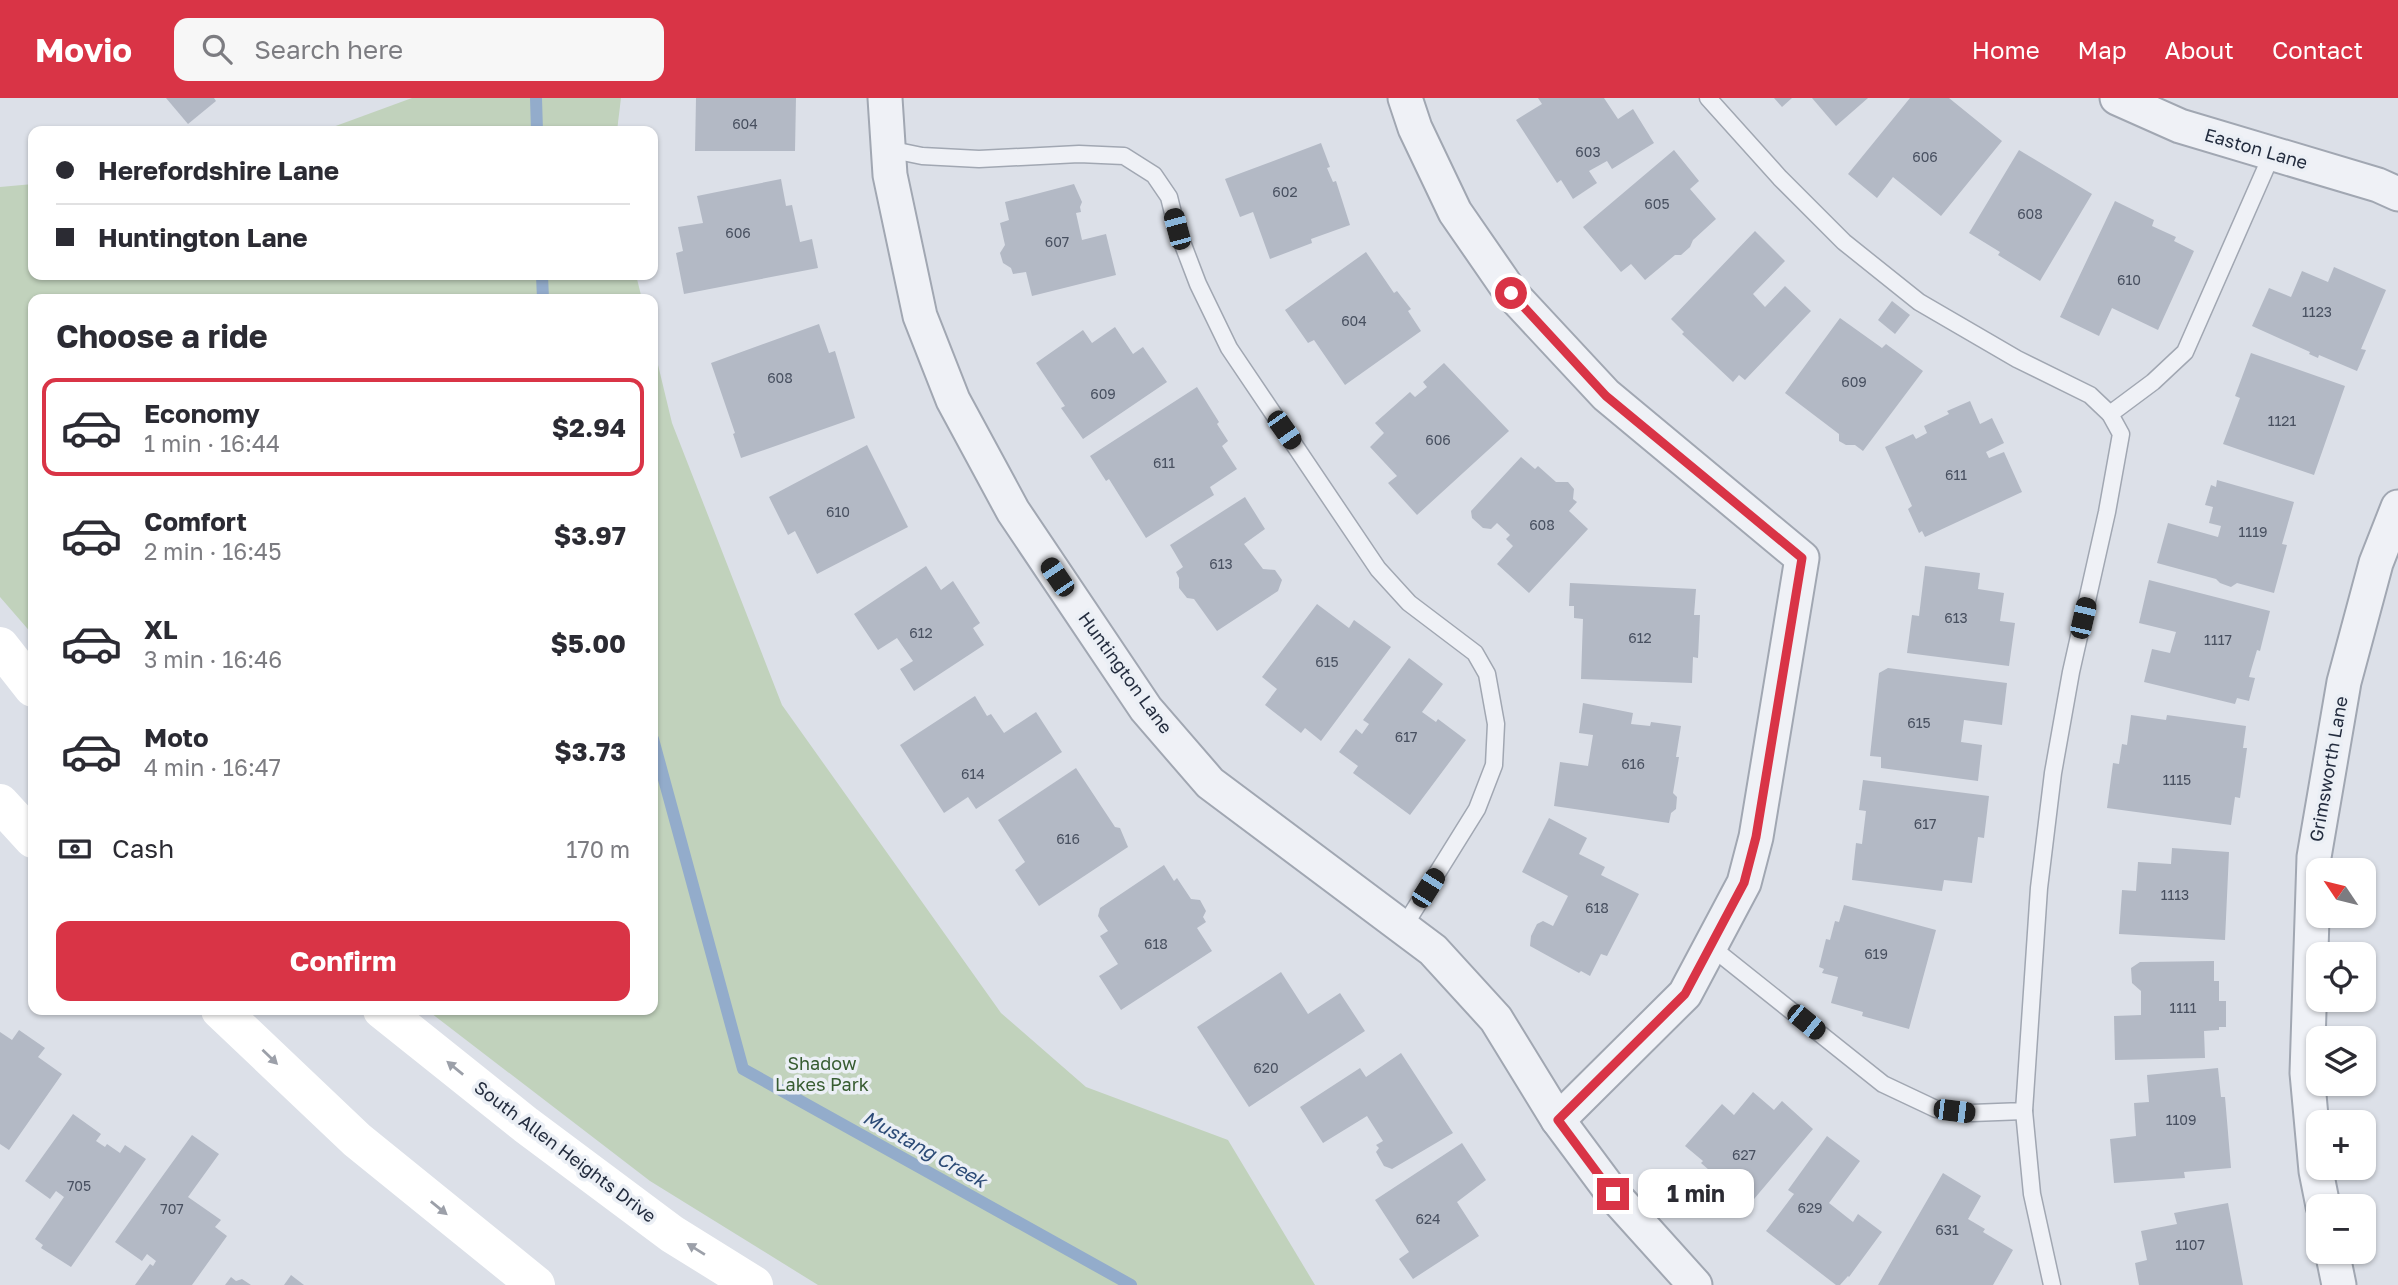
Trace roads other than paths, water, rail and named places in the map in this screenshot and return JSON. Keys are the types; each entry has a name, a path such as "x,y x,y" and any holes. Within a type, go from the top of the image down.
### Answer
{"main road":[{"path":"0,646 28,682"},
{"path":"0,803 28,834"},
{"path":"225,1015 357,1140 536,1285"},
{"name":"South Allen Heights Drive","path":"388,1015 526,1125 672,1234 754,1285"}],"street":[{"name":"Huntington Lane","path":"884,98 890,175 920,316 953,400 1013,511 1146,709 1210,783 1433,950 1496,1019 1558,1120 1613,1194 1695,1285"},
{"path":"1405,98 1415,128 1455,212 1511,293 1606,396 1802,558 1756,837 1744,883 1685,994 1558,1120"},
{"name":"Easton Lane","path":"2117,98 2180,126 2378,185 2398,194"},
{"name":"Grimsworth Lane","path":"2321,1194 2307,1073 2314,857 2344,682 2376,563 2398,507"},
{"path":"2335,1264 2339,1285"}],"lane":[{"path":"1708,98 1780,178 1844,242 1919,302 2017,359 2090,395 2110,414 2121,434 2107,512 2071,672 2053,773 2039,888 2024,1111 2032,1194 2052,1285"},
{"path":"888,149 922,156 979,159 1079,154 1124,156 1154,175 1169,197 1177,229 1198,284 1228,348 1378,569 1409,603 1475,653 1487,674 1496,724 1494,765 1477,809 1403,928"},
{"path":"2110,414 2153,382 2185,352 2272,153"},
{"path":"1710,946 1884,1084 1936,1109 1972,1113 2024,1111"}],"waterway":[{"name":"Mustang Creek","path":"536,98 537,126"},
{"name":"Mustang Creek","path":"542,280 543,294"},
{"name":"Mustang Creek","path":"658,757 743,1069 1131,1285"}],"park label":[{"name":"Shadow Lakes Park","path":"822,1074"}]}
